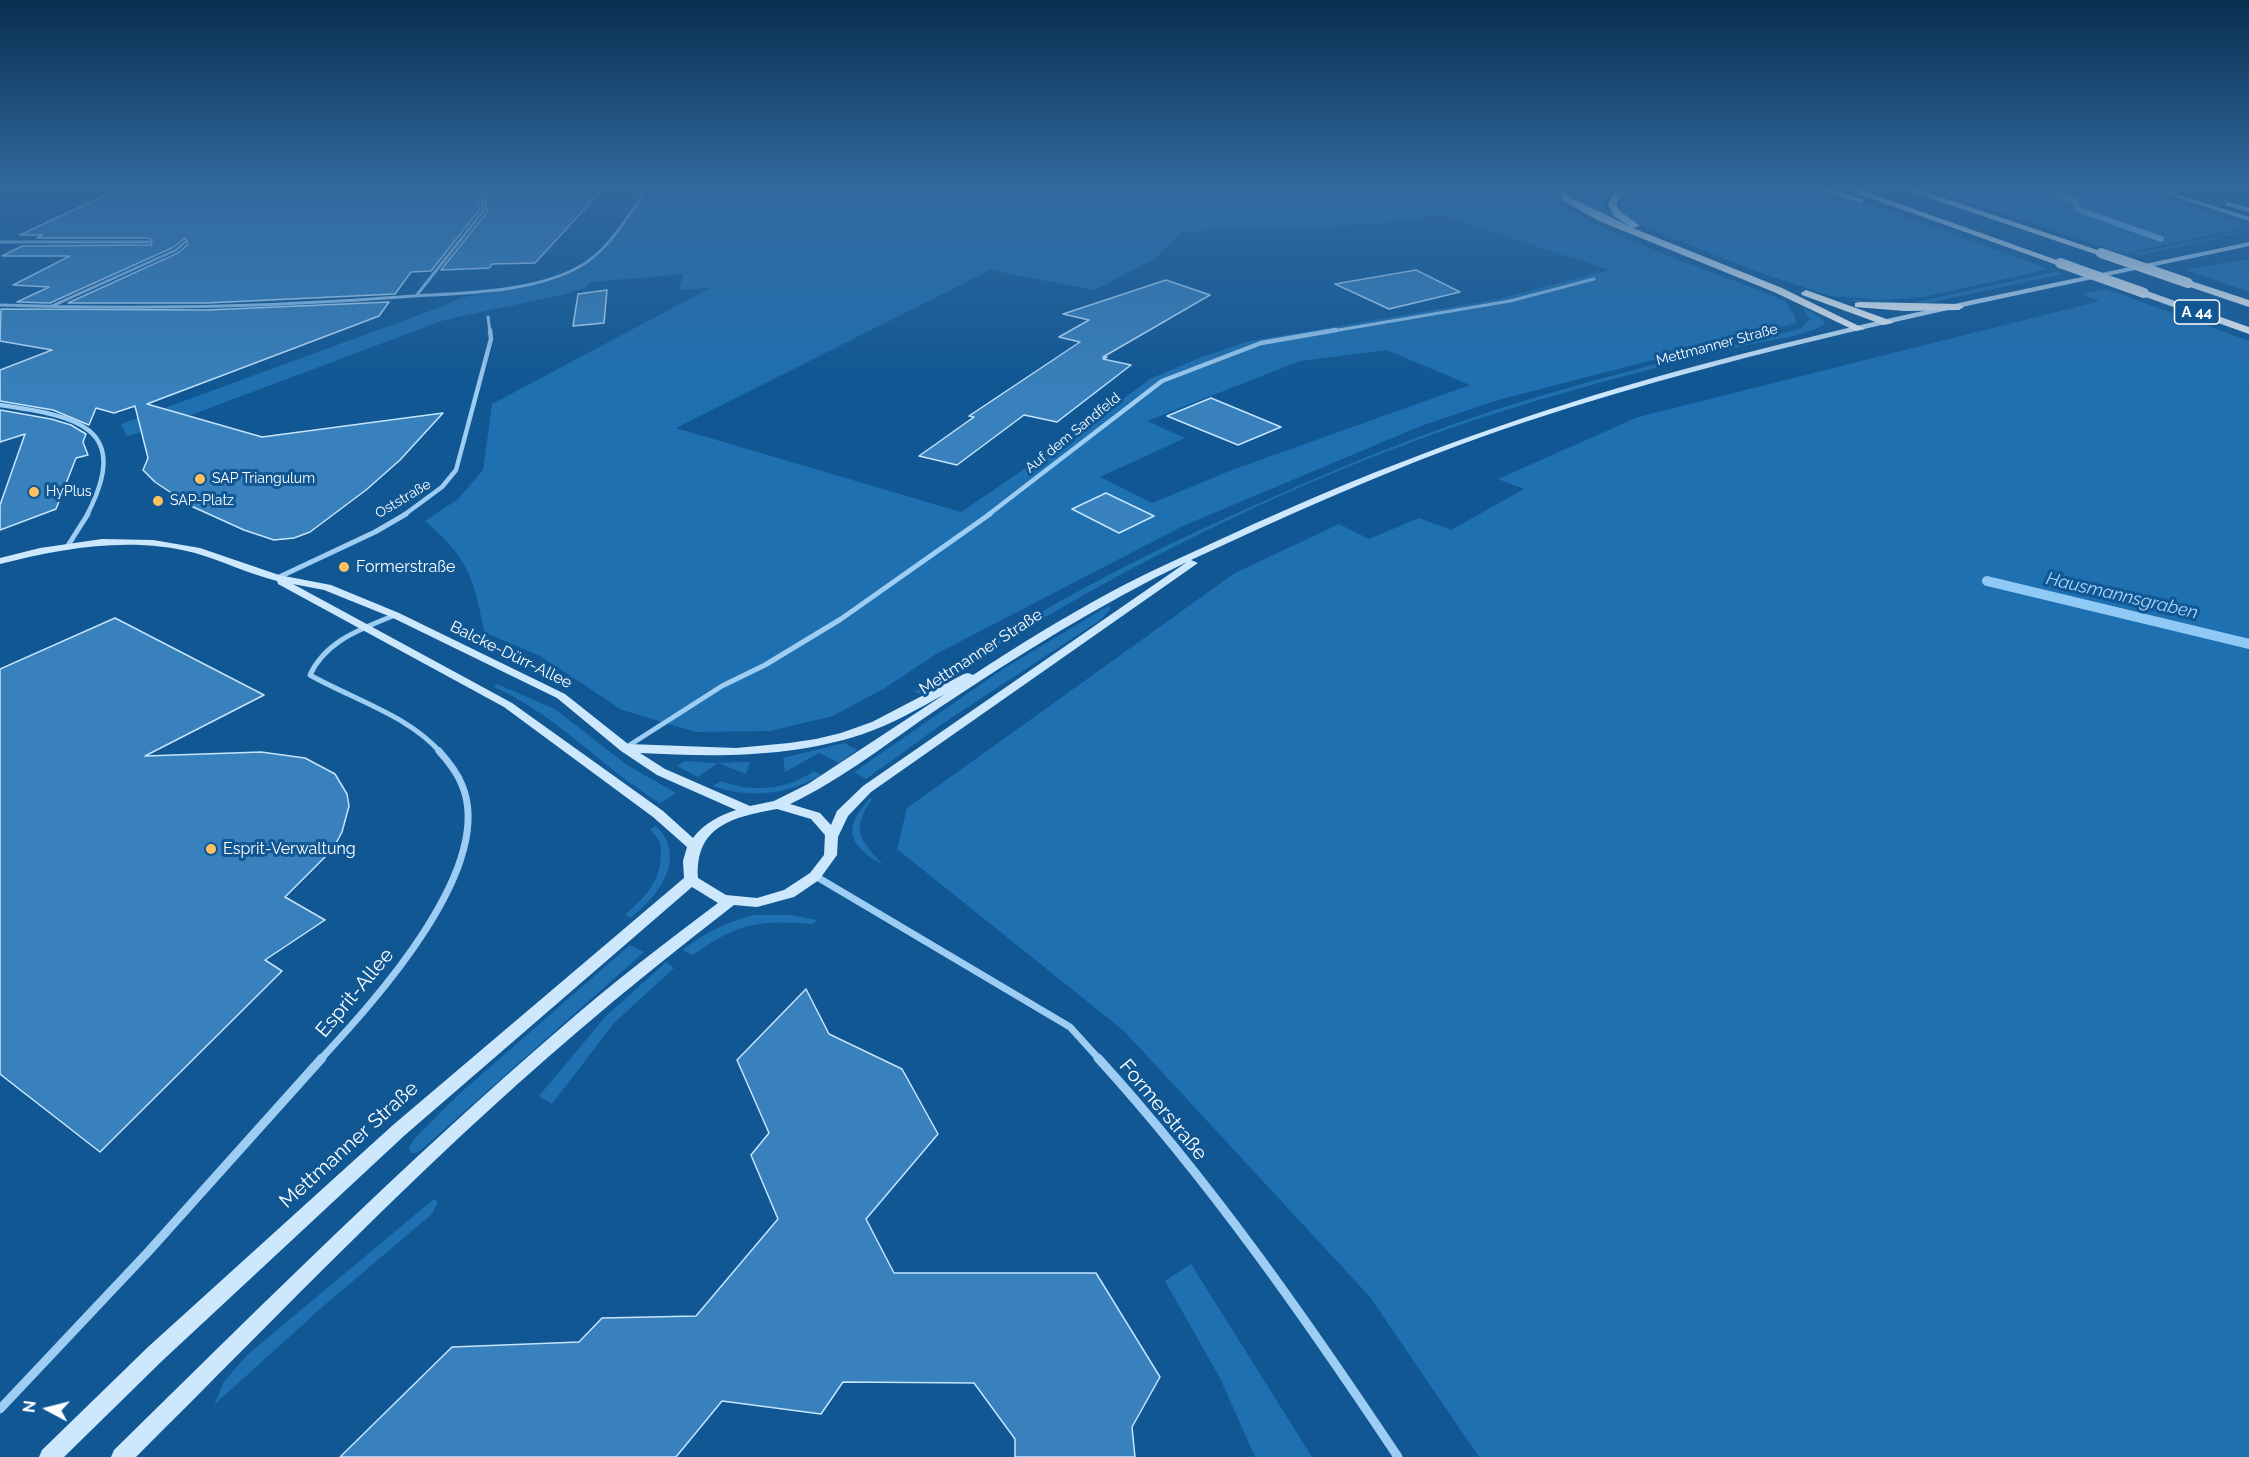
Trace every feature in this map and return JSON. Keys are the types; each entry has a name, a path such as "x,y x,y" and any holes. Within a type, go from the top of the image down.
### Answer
{"highway":[{"path":"1696,257 1778,290 1860,329"},
{"path":"1711,257 1888,323"},
{"name":"A 44","path":"2044,257 2249,331"},
{"name":"A 44","path":"2113,257 2249,304"},
{"path":"1828,300 1881,308 1959,307"}],"main road":[{"name":"Mettmanner Straße","path":"777,805 838,773 910,722 1063,624 1138,582 1421,456 1584,402 1719,364 1860,329 2186,257"},
{"name":"Balcke-Dürr-Allee","path":"0,561 102,542 170,545 196,550 277,579 508,705 658,814 694,846"},
{"name":"Mettmanner Straße","path":"833,835 842,814 867,789 1115,620 1215,547"},
{"name":"Balcke-Dürr-Allee","path":"277,579 327,586 395,615 561,696 626,748 661,772 747,810"},
{"path":"626,748 721,754 768,751 845,736 899,714 1063,624"},
{"path":"777,805 810,812 825,822 833,835 834,849 828,864 817,877 796,891 773,899 730,902 710,895 691,880 689,859 694,846 704,833 719,822 747,810 777,805"},
{"name":"Mettmanner Straße","path":"49,1457 155,1354 399,1130 691,880"},
{"path":"125,1452 430,1156 558,1039 664,950 730,902"}],"street":[{"path":"49,307 160,257"},
{"path":"416,296 447,257"},
{"path":"0,305 150,308 416,296 494,288 566,273 587,263 594,257"},
{"name":"Auf dem Sandfeld","path":"626,748 722,686 765,664 841,619 961,536 1162,381 1211,360 1261,343 1510,301 1594,279"},
{"name":"Oststraße","path":"277,579 406,514 446,487 456,470 491,339 488,316"},
{"path":"0,405 36,410 61,417 96,438 104,449 105,462 94,499 82,526 68,547"},
{"name":"Esprit-Allee","path":"0,1409 179,1219 357,1018 426,932 448,891 463,851 466,814 464,788 443,752 418,733 310,675 314,663 322,654 367,627 395,615"},
{"name":"Formerstraße","path":"817,877 1070,1027 1156,1122 1330,1355 1398,1457"}],"shaded area":[{"path":"594,257 1156,257 1095,290 990,270 676,428 961,512 1079,432 1150,379 1199,358 1250,341 1499,299 1609,270 1569,257 1672,257 1785,301 1796,323 1498,400 1421,426 1183,526 936,654 885,688 833,716 770,731 696,732 622,710 540,656 484,632 477,597 467,570 451,546 425,521 458,499 483,470 492,404 710,288 679,290 683,274 590,282 585,288 565,294 444,320 154,429 127,436 121,424 460,298 556,280","holes":["1387,350 1470,385 1232,470 1152,503 1100,477 1185,438 1147,421 1300,361"]},
{"path":"1720,257 2016,257 2049,269 1924,297 1884,300 1830,296"},
{"path":"2249,259 2249,292 2186,270"},
{"path":"2056,272 2063,274 1923,304 1869,304 1842,299 1911,303"},
{"path":"2106,289 2249,341 2249,1457 1479,1457 1370,1297 1124,1031 897,849 907,808 1235,573 1339,524 1369,539 1419,518 1451,530 1524,489 1498,479 1638,417 2100,301 2081,294"},
{"path":"1802,307 1820,317 1825,322 1823,325 1795,335 1680,361 1509,409 1355,464 1279,496 1132,569 989,650 921,694 914,692 997,638 1084,588 1172,543 1298,486 1409,440 1523,401 1650,366 1800,329 1810,319"},
{"path":"1108,606 1111,608 1102,619 948,720 866,779 854,772 1003,669"},
{"path":"497,684 555,709 627,765 676,793 660,803 618,774 538,712 494,687"},
{"path":"844,743 857,750 839,763 819,753 785,772 783,758"},
{"path":"685,761 750,762 746,774 718,763 698,777 677,766"},
{"path":"814,771 821,775 782,791 741,793 713,786 721,781 744,787 769,788 792,782"},
{"path":"870,798 872,799 861,819 861,834 868,848 883,865 862,850 853,836 855,819"},
{"path":"656,826 665,838 670,851 666,876 651,899 630,918 625,915 648,891 660,864 660,842 650,829"},
{"path":"754,915 790,915 817,920 813,924 778,923 750,926 723,936 693,955 682,950 716,929"},
{"path":"630,945 644,952 422,1149 411,1153 409,1148 414,1139 459,1094"},
{"path":"666,962 674,968 614,1023 552,1104 539,1096 605,1017"},
{"path":"434,1199 438,1202 432,1214 320,1309 214,1405 224,1382 247,1355"},
{"path":"1191,1264 1312,1457 1255,1457 1220,1378 1165,1281"}],"building":[{"path":"68,257 152,257 50,303 17,302 49,287 13,285"},
{"path":"169,257 442,257 431,271 411,272 395,294 207,303 68,303"},
{"path":"451,257 541,257 535,263 492,264 489,268 441,270"},
{"path":"1416,270 1460,292 1389,309 1335,284"},
{"path":"1166,280 1210,295 1103,357 1107,357 1103,359 1131,365 1057,422 1024,415 957,465 919,456 974,417 969,416 1080,342 1059,337 1089,320 1063,314"},
{"path":"607,290 604,323 573,326 578,294"},
{"path":"389,302 379,316 147,404 262,437 443,413 400,460 366,490 310,532 294,538 274,540 244,530 191,506 155,482 143,470 148,458 135,406 114,413 96,408 89,425 53,410 0,401 0,370 52,350 0,341 1,309 207,310"},
{"path":"1211,398 1281,427 1238,445 1167,416"},
{"path":"0,410 71,425 86,434 83,442 88,455 76,458 56,509 0,530 0,505 25,434 0,442"},
{"path":"1106,493 1154,516 1119,533 1072,509"},
{"path":"115,618 264,695 145,756 261,752 305,758 335,774 347,794 349,806 342,832 333,849 285,897 325,920 265,960 282,971 100,1152 0,1074 0,669"},
{"path":"806,989 829,1034 902,1069 938,1134 866,1219 894,1273 1096,1273 1160,1377 1132,1427 1135,1457 1015,1457 1015,1439 974,1383 843,1382 821,1414 722,1401 676,1457 340,1457 452,1347 579,1342 602,1318 696,1316 778,1219 751,1155 769,1133 737,1060"}],"waterway":[{"name":"Hausmannsgraben","path":"1987,581 2249,644"}],"place":[{"name":"SAP Triangulum","path":"200,479"},
{"name":"HyPlus","path":"34,492"},
{"name":"SAP-Platz","path":"158,501"},
{"name":"Formerstraße","path":"344,567"},
{"name":"Esprit-Verwaltung","path":"211,849"}]}
